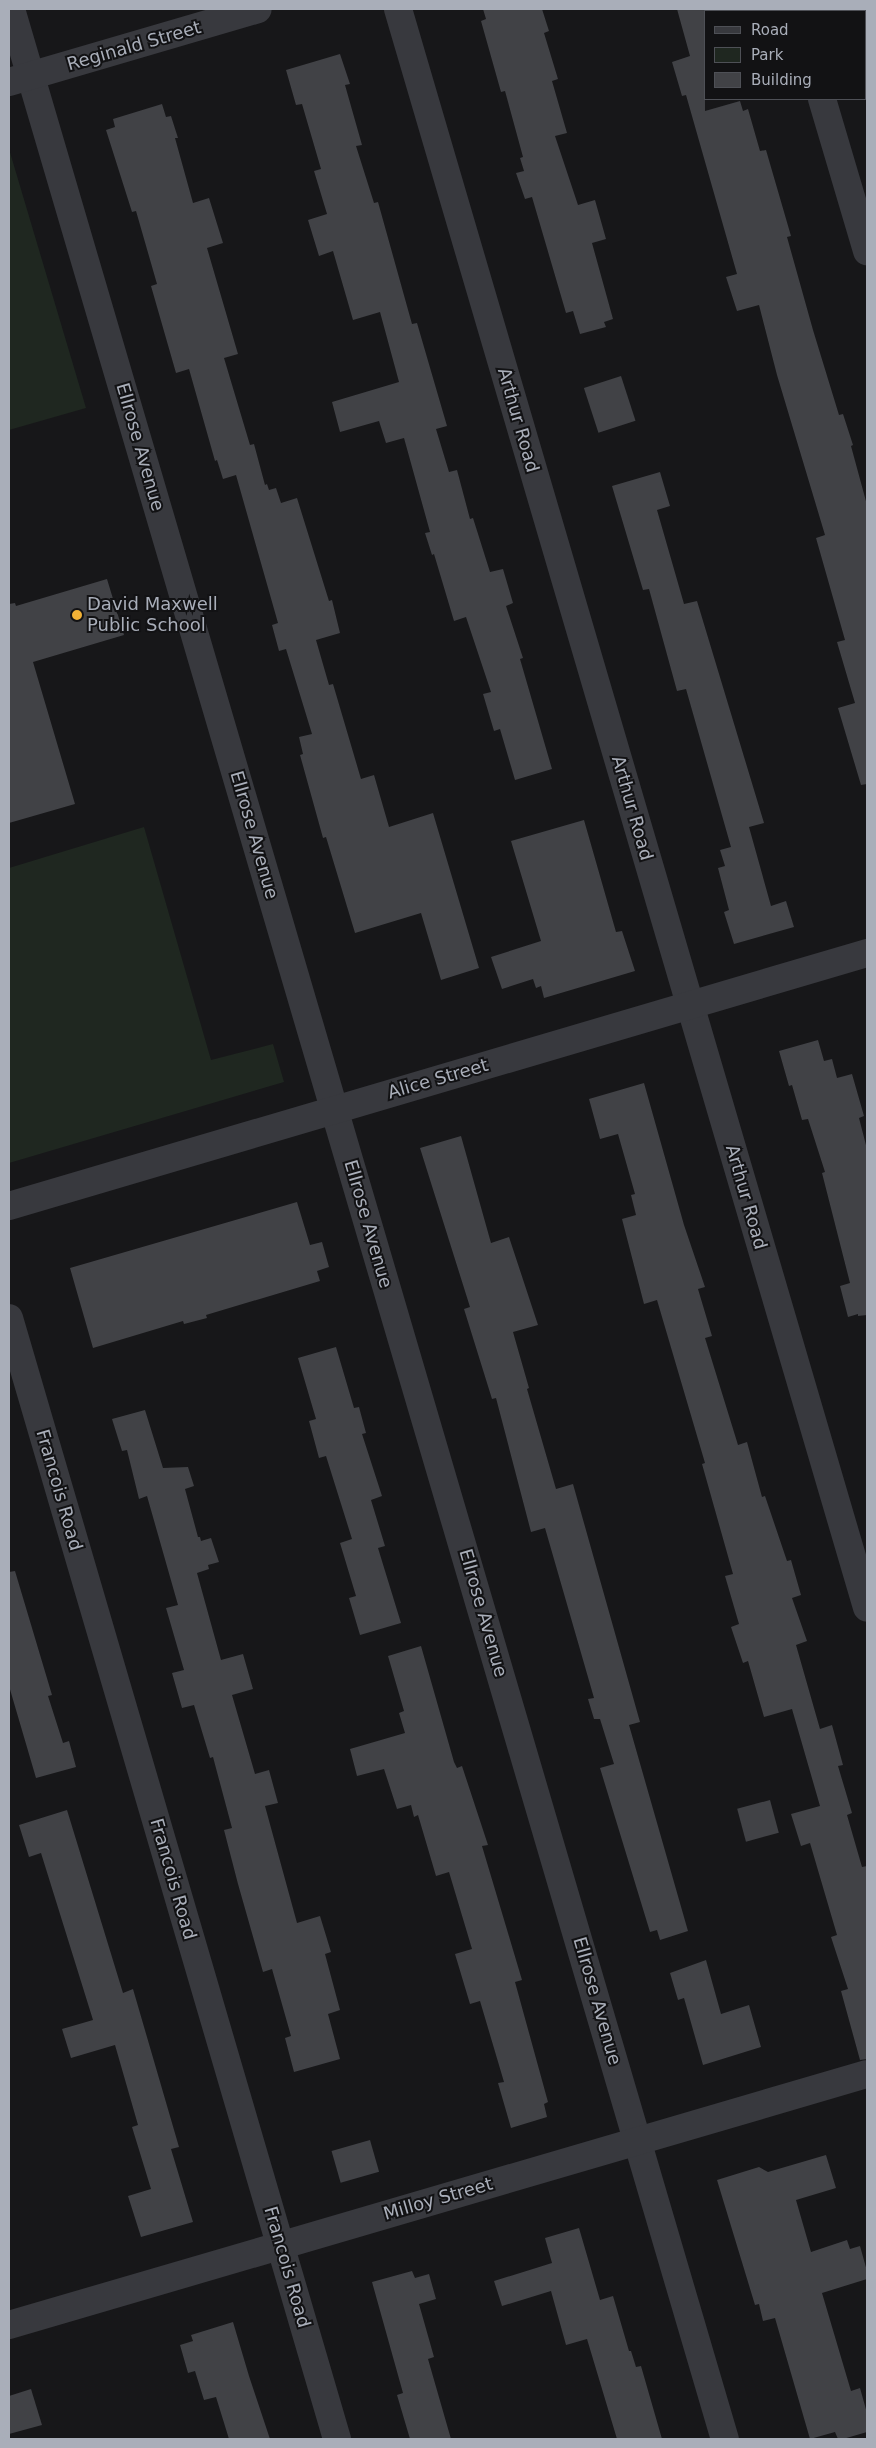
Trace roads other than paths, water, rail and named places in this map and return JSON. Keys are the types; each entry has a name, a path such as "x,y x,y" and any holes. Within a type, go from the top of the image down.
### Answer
{"street":[{"name":"Ellrose Avenue","path":"11,9 20,79 335,1110 725,2439"},
{"name":"Reginald Street","path":"20,79 258,9"},
{"name":"Arthur Road","path":"398,9 867,1608"},
{"path":"822,100 867,252"},
{"name":"Alice Street","path":"9,1206 867,953"},
{"name":"Francois Road","path":"9,1318 337,2439"},
{"name":"Milloy Street","path":"9,2325 867,2074"}],"place":[{"name":"David Maxwell Public School","path":"77,615"}]}
